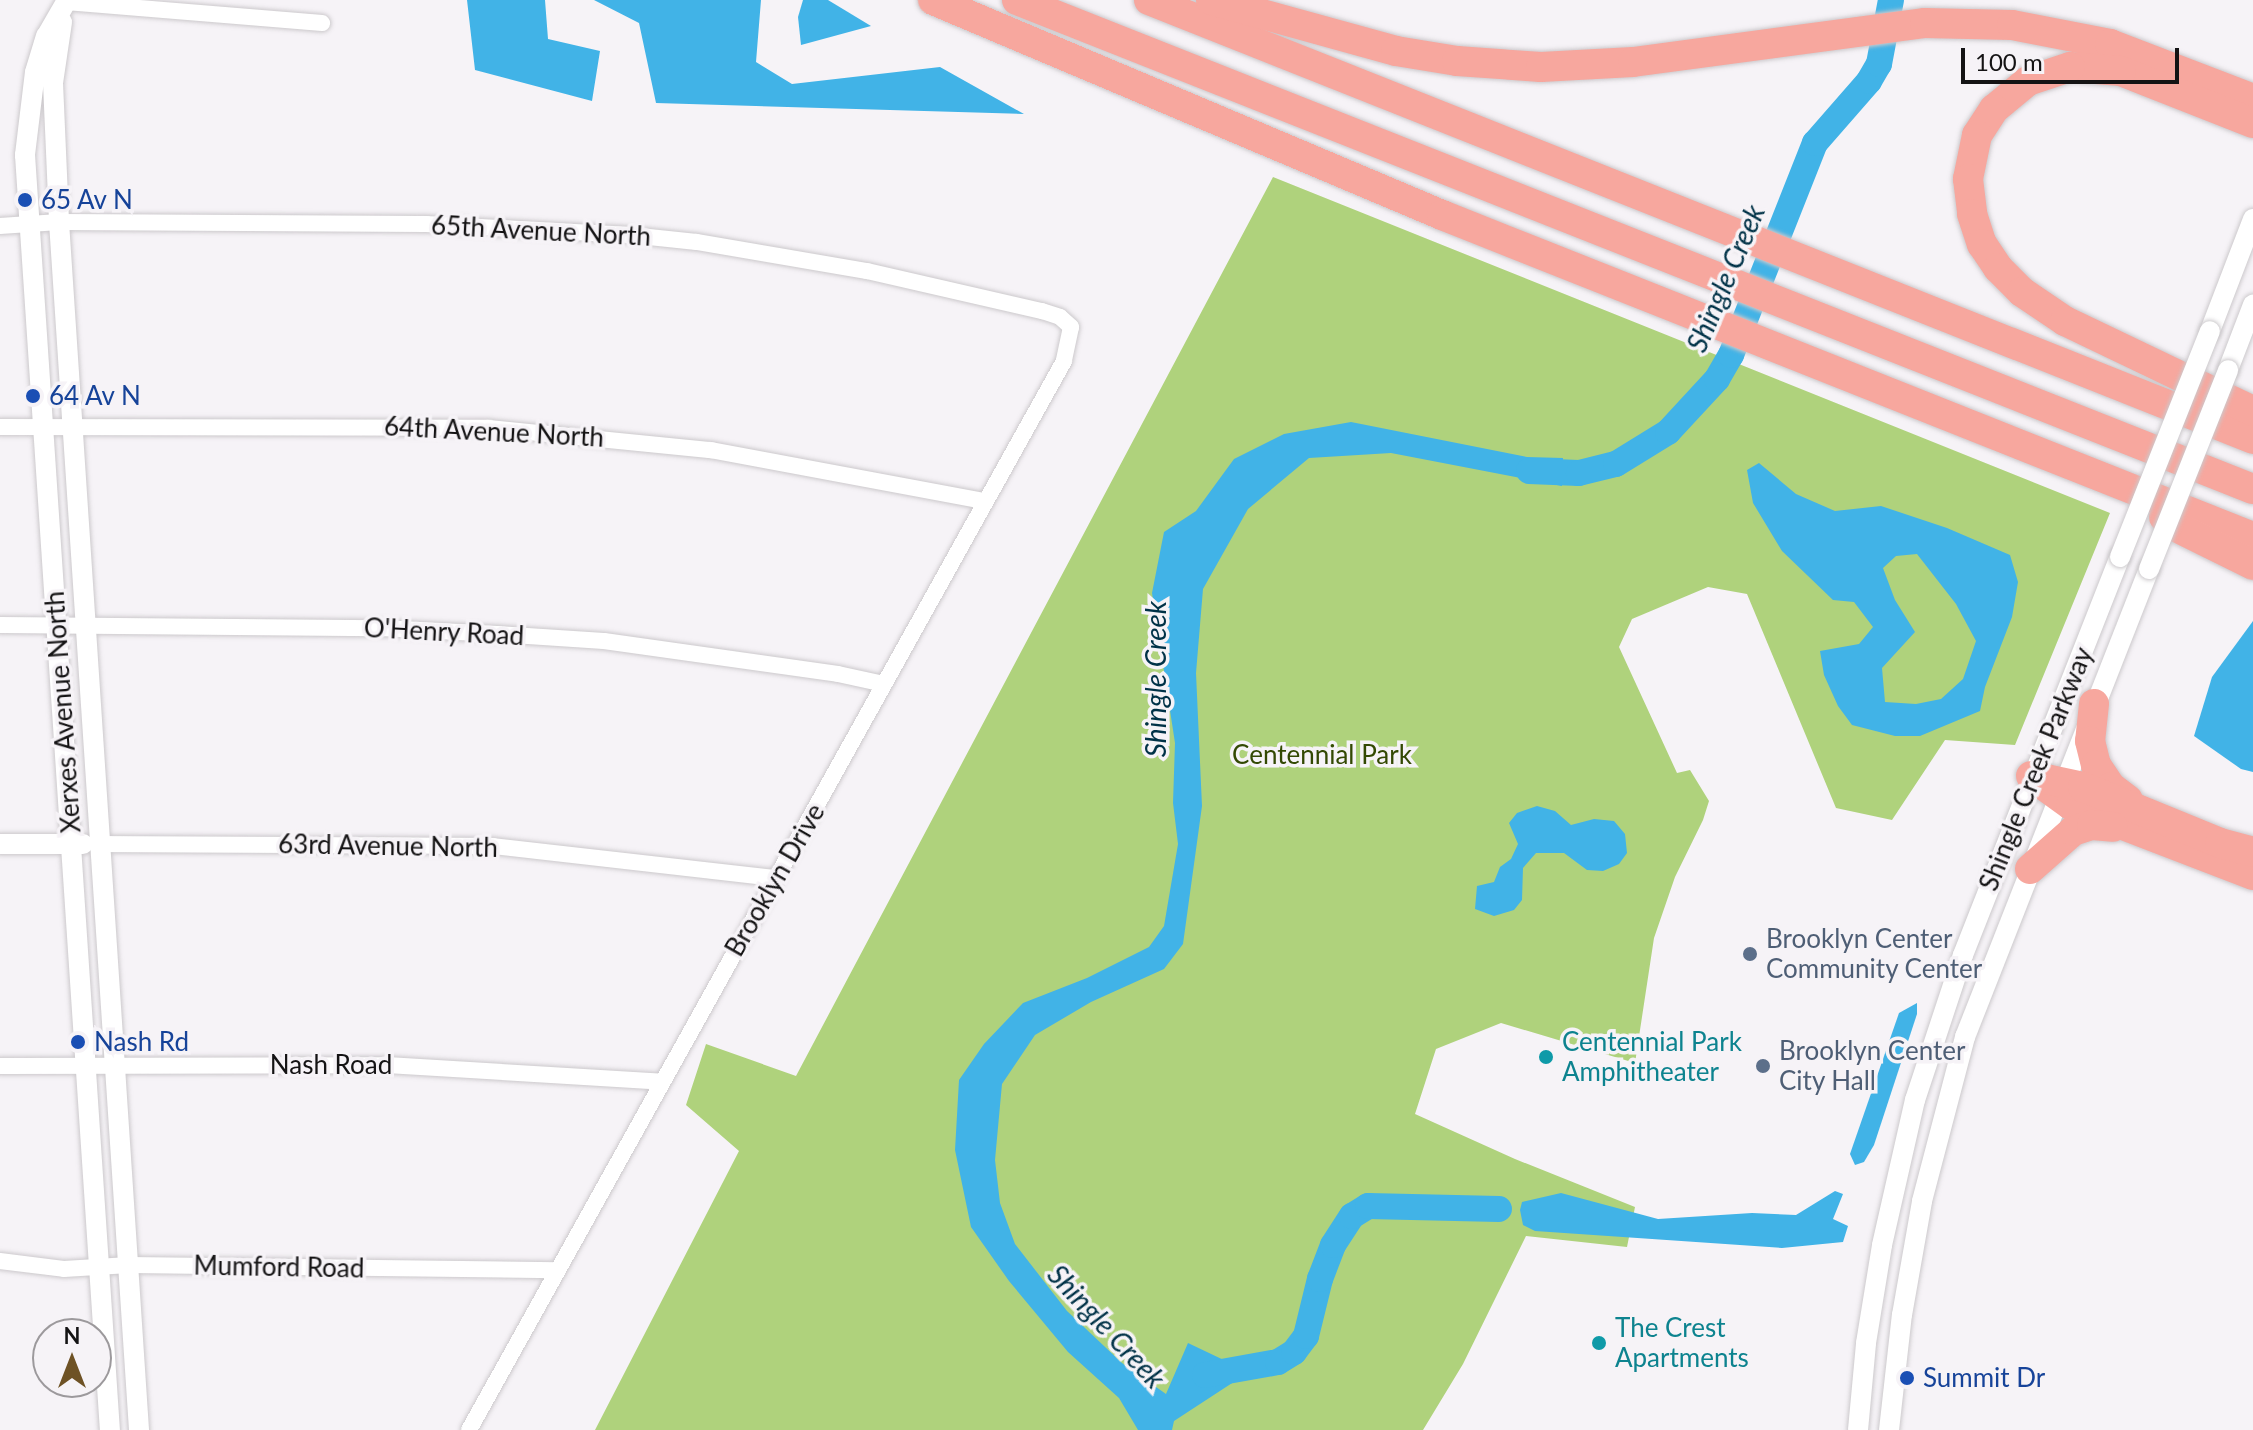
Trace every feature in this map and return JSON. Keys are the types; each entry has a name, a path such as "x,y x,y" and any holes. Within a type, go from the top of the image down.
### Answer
{"highway":[{"path":"933,0 1301,157 2253,537"},
{"path":"1017,0 2253,489"},
{"path":"1149,0 2253,439"},
{"path":"1211,0 1396,51 1512,66 1633,62 1925,23 2012,25 2076,35 2143,55 2238,97 2253,123"},
{"path":"2238,97 2085,66 2042,74 2016,89 1985,121 1973,149 1969,195 1982,244 1998,268 2022,292 2065,321 2253,411"},
{"path":"2238,97 2241,124 2253,138"},
{"path":"2136,491 2174,526 2253,565"},
{"path":"2094,704 2090,741 2103,777 2162,831"},
{"path":"2031,776 2162,831 2253,875"},
{"path":"2030,869 2061,838 2082,826 2162,831 2253,852"}],"street":[{"path":"66,1 322,23"},
{"name":"Xerxes Avenue North","path":"66,1 53,83 59,222 139,1430"},
{"name":"Xerxes Avenue North","path":"66,1 46,36 31,91 25,155 110,1430"},
{"name":"Shingle Creek Parkway","path":"1858,1430 1866,1343 1882,1245 1915,1100 1963,955 2031,776 2253,219"},
{"name":"65th Avenue North","path":"0,226 59,222 426,224 630,235 697,242 867,271 1042,311 1060,317 1071,327"},
{"name":"Shingle Creek Parkway","path":"1889,1430 1912,1250 1944,1107 1965,1037 2253,305"},
{"name":"Brooklyn Drive","path":"469,1430 775,878 786,865 983,501 1064,361 1071,327"},
{"name":"64th Avenue North","path":"0,427 489,428 599,436 711,450 983,501"},
{"name":"O'Henry Road","path":"0,625 381,628 604,641 838,674 884,684"},
{"name":"63rd Avenue North","path":"0,844 493,846 775,878"},
{"name":"Nash Road","path":"0,1066 449,1066 662,1082"},
{"name":"Mumford Road","path":"0,1261 64,1269 129,1265 558,1270"}],"green space":[{"name":"Centennial Park","path":"1273,177 2110,513 2015,745 1945,740 1892,820 1836,808 1747,594 1708,587 1632,619 1619,647 1677,773 1690,770 1709,801 1675,877 1654,938 1635,1063 1501,1023 1436,1049 1415,1114 1515,1159 1635,1207 1627,1247 1526,1236 1463,1364 1423,1430 595,1430 739,1151 686,1105 706,1044 796,1076"}],"water":[{"path":"467,0 545,0 548,39 600,51 592,101 475,70"},
{"path":"594,0 761,0 756,62 792,84 940,67 1024,114 656,103 639,23"},
{"path":"803,0 828,0 871,26 801,45 798,17"},
{"path":"1351,422 1527,457 1563,458 1562,486 1391,453 1309,458 1248,509 1203,589 1196,673 1202,806 1183,944 1164,969 1091,1002 1035,1035 1002,1084 995,1160 1000,1203 1015,1244 1067,1311 1122,1363 1166,1394 1188,1343 1249,1372 1174,1421 1172,1430 1138,1430 1119,1398 1068,1352 1009,1281 971,1227 955,1150 959,1080 984,1044 1023,1003 1087,978 1149,947 1164,926 1178,844 1173,803 1175,743 1152,593 1164,532 1196,511 1234,459 1284,434"},
{"path":"1759,463 1796,494 1835,511 1881,506 1947,528 2010,555 2018,582 2012,617 1985,687 1980,711 1920,736 1895,736 1852,725 1838,706 1824,675 1820,651 1859,644 1873,627 1854,602 1833,600 1782,551 1753,503 1747,470","holes":["1917,554 1956,604 1976,641 1963,679 1941,699 1916,704 1885,702 1882,668 1915,632 1895,600 1883,568 1896,556"]},
{"path":"2253,621 2253,772 2241,769 2194,736 2212,677"},
{"path":"1537,806 1555,811 1571,825 1594,819 1614,821 1625,834 1627,853 1619,864 1603,871 1587,870 1564,853 1536,853 1523,868 1522,900 1514,910 1494,916 1475,909 1477,886 1494,882 1500,867 1511,859 1518,844 1509,823 1517,813"},
{"path":"1917,1003 1917,1014 1874,1145 1864,1162 1855,1165 1850,1154 1899,1013"},
{"path":"1835,1191 1843,1194 1833,1219 1848,1226 1843,1242 1782,1248 1535,1231 1523,1225 1520,1210 1522,1202 1561,1193 1658,1219 1752,1213 1796,1215"}],"waterway":[{"name":"Shingle Creek","path":"1529,471 1579,473 1616,464 1668,432 1717,379 1731,355 1815,143 1869,81 1879,64 1891,0"},
{"path":"1205,1375 1278,1362 1294,1352 1306,1336 1320,1279 1333,1245 1352,1216 1368,1206 1499,1209"}],"place":[{"name":"65 Av N","path":"25,200"},
{"name":"64 Av N","path":"33,396"},
{"name":"Brooklyn Center Community Center","path":"1750,954"},
{"name":"Nash Rd","path":"78,1042"},
{"name":"Centennial Park Amphitheater","path":"1546,1057"},
{"name":"Brooklyn Center City Hall","path":"1763,1066"},
{"name":"The Crest Apartments","path":"1599,1343"},
{"name":"Summit Dr","path":"1907,1378"}]}
